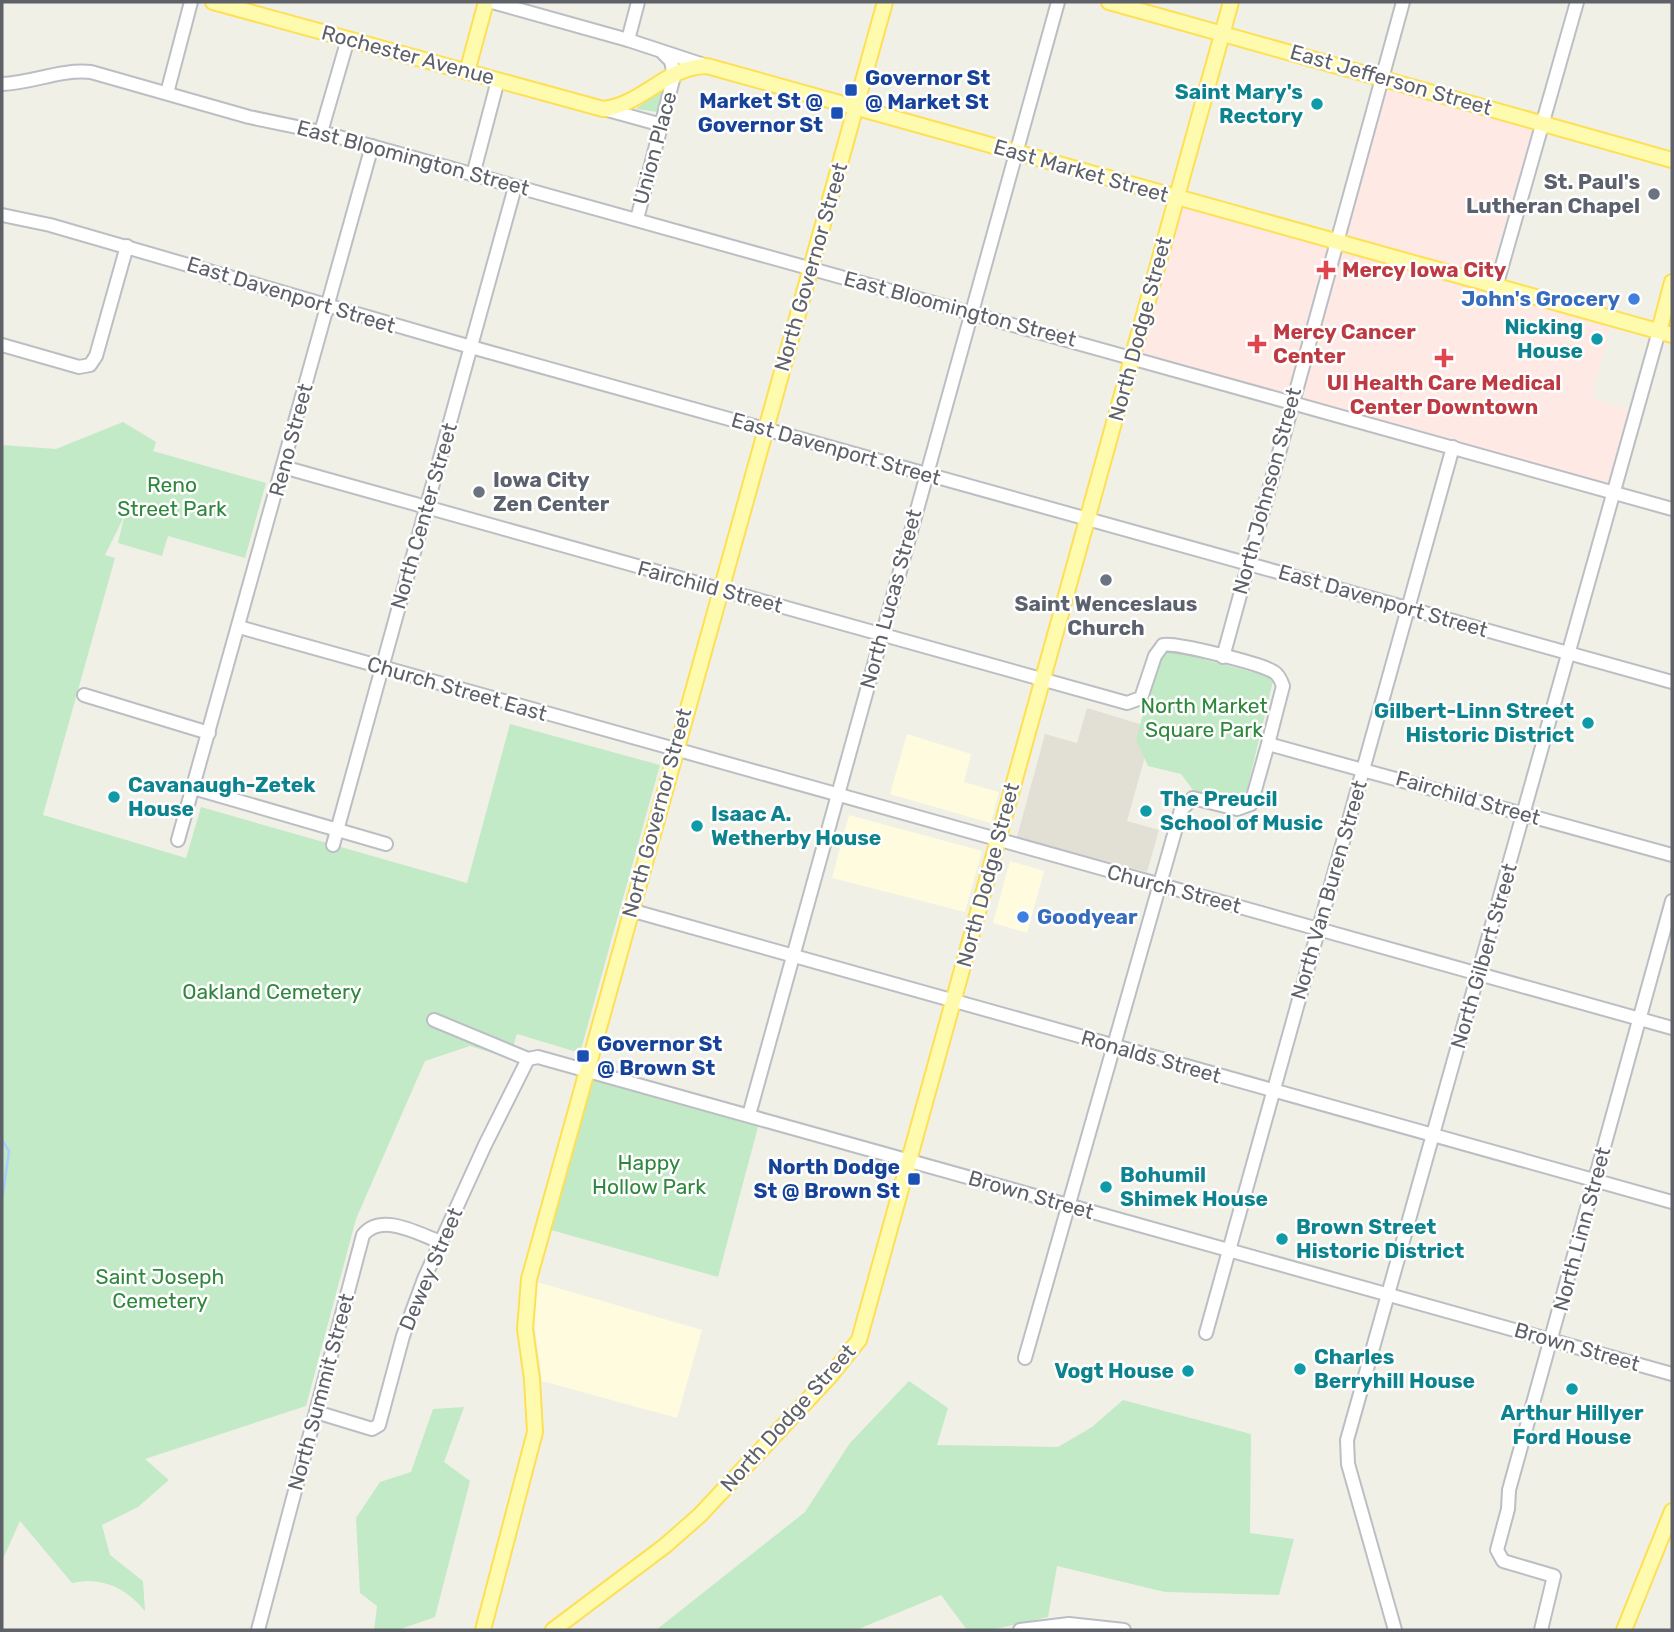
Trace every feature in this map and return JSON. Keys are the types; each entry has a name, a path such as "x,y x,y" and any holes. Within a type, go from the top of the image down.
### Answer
{"main road":[{"name":"Rochester Avenue","path":"213,2 603,109"},
{"path":"467,72 486,2"},
{"name":"North Governor Street","path":"482,1630 535,1432 533,1386 525,1329 529,1279 885,2"},
{"name":"East Jefferson Street","path":"1109,2 1672,160"},
{"name":"North Dodge Street","path":"553,1630 700,1515 856,1347 1231,2"},
{"path":"603,109 623,105 674,74 693,67 707,66"},
{"name":"East Market Street","path":"707,66 1666,333"},
{"name":"North Gilbert Street","path":"1666,333 1672,282"},
{"path":"1624,1630 1671,1519"}],"street":[{"path":"167,93 191,2"},
{"name":"East Market Street","path":"492,2 628,40 707,66"},
{"path":"628,40 638,2"},
{"name":"North Lucas Street","path":"749,1115 1058,2"},
{"name":"North Johnson Street","path":"1223,657 1403,2"},
{"path":"1496,287 1577,2"},
{"path":"321,132 348,39"},
{"name":"Union Place","path":"636,219 674,74 671,61 650,47"},
{"name":"East Bloomington Street","path":"2,83 76,71 167,93 249,117 321,132 1132,356 1672,509"},
{"path":"473,175 498,80"},
{"name":"Rochester Avenue","path":"603,109 662,125"},
{"name":"Reno Street","path":"178,840 372,146"},
{"name":"North Center Street","path":"333,845 516,187"},
{"name":"East Davenport Street","path":"2,215 127,246 323,302 327,307 1672,682"},
{"path":"2,345 79,367 94,362 127,246"},
{"name":"North Gilbert Street","path":"1395,1630 1346,1451 1613,493 1666,333"},
{"name":"North Van Buren Street","path":"1206,1332 1453,447"},
{"name":"Fairchild Street","path":"283,467 1127,703 1137,701 1144,692 1155,656 1163,645 1179,645 1223,657"},
{"name":"Church Street East","path":"239,627 675,748"},
{"path":"1026,1358 1158,885 1184,804 1194,798 1237,809 1246,807 1255,797 1282,692 1280,679 1273,671 1223,657"},
{"path":"84,695 209,733"},
{"name":"Fairchild Street","path":"1268,744 1672,855"},
{"name":"Church Street","path":"675,748 837,796 1672,1028"},
{"path":"193,788 386,844"},
{"name":"North Linn Street","path":"1541,1630 1554,1576 1499,1557 1497,1550 1508,1509 1508,1490 1552,1340 1672,901"},
{"name":"Ronalds Street","path":"630,910 1672,1202"},
{"name":"Brown Street","path":"434,1020 528,1059 538,1057 749,1115 1672,1374"},
{"name":"Dewey Street","path":"316,1412 372,1429 379,1425 408,1321 441,1242 528,1059"},
{"name":"North Summit Street","path":"258,1630 363,1235 372,1227 386,1224 441,1242"},
{"path":"1020,1630 1069,1624 1124,1630"}],"shaded area":[{"name":"Mercy Iowa City","path":"1387,88 1532,130 1485,292 1610,328 1591,398 1630,410 1608,488 1136,353 1179,202 1341,248"},
{"path":"1087,708 1153,728 1127,821 1159,830 1147,872 1017,837 1045,734 1077,743"},
{"path":"907,734 971,754 964,782 999,792 991,823 890,794"},
{"path":"849,815 982,851 965,912 832,878"},
{"path":"1010,861 1044,871 1027,933 993,923"},
{"path":"537,1282 702,1330 677,1418 542,1381 534,1322"}],"green space":[{"path":"659,91 663,94 657,112 636,109"},
{"path":"123,422 156,442 153,451 266,483 245,558 168,536 162,556 118,543 124,517 105,555 115,558 43,815 186,858 201,807 467,883 510,724 660,765 580,1053 517,1034 509,1058 470,1046 425,1061 356,1219 306,1406 145,1459 169,1480 138,1507 102,1525 110,1555 143,1581 145,1611 129,1596 112,1586 93,1581 72,1583 20,1521 2,1561 2,445 56,449"},
{"name":"North Market Square Park","path":"1164,649 1268,676 1273,681 1247,790 1241,798 1231,799 1193,790 1181,774 1148,766 1136,740 1159,655"},
{"name":"Happy Hollow Park","path":"587,1071 758,1127 718,1277 551,1230"},
{"path":"909,1381 948,1408 937,1445 1058,1447 1092,1427 1123,1400 1251,1434 1250,1533 1294,1539 1279,1595 1165,1592 1057,1566 1048,1617 991,1630 967,1630 941,1595 856,1630 656,1630 805,1512 850,1443"},
{"path":"464,1407 444,1462 470,1481 435,1617 398,1630 374,1630 377,1606 360,1593 356,1518 380,1482 411,1472 433,1409"}],"waterway":[{"path":"2,1140 9,1151 2,1201"}],"place":[{"name":"Governor St @ Market St","path":"851,90"},
{"name":"Saint Mary's Rectory","path":"1317,104"},
{"name":"Market St @ Governor St","path":"837,113"},
{"name":"St. Paul's Lutheran Chapel","path":"1654,194"},
{"name":"Mercy Iowa City","path":"1326,270"},
{"name":"John's Grocery","path":"1634,299"},
{"name":"Nicking House","path":"1597,339"},
{"name":"Mercy Cancer Center","path":"1257,344"},
{"name":"UI Health Care Medical Center Downtown","path":"1444,358"},
{"name":"Iowa City Zen Center","path":"479,492"},
{"name":"Saint Wenceslaus Church","path":"1106,580"},
{"name":"Gilbert-Linn Street Historic District","path":"1588,723"},
{"name":"Cavanaugh-Zetek House","path":"114,797"},
{"name":"The Preucil School of Music","path":"1146,811"},
{"name":"Isaac A. Wetherby House","path":"697,826"},
{"name":"Goodyear","path":"1023,917"},
{"name":"Governor St @ Brown St","path":"583,1056"},
{"name":"North Dodge St @ Brown St","path":"914,1179"},
{"name":"Bohumil Shimek House","path":"1106,1187"},
{"name":"Brown Street Historic District","path":"1282,1239"},
{"name":"Charles Berryhill House","path":"1300,1369"},
{"name":"Vogt House","path":"1188,1371"},
{"name":"Arthur Hillyer Ford House","path":"1572,1389"}],"park label":[{"name":"Reno Street Park","path":"172,497"},
{"name":"Oakland Cemetery","path":"272,992"},
{"name":"Saint Joseph Cemetery","path":"160,1289"}]}
